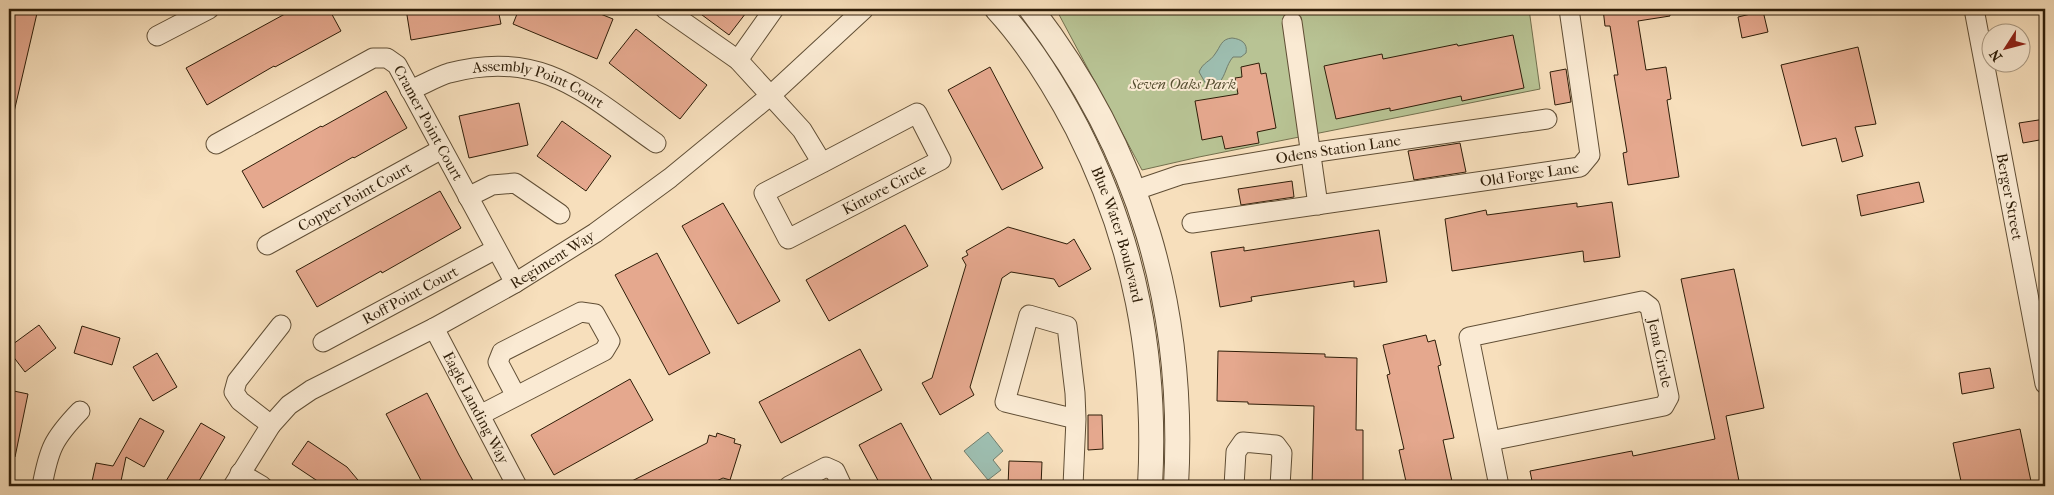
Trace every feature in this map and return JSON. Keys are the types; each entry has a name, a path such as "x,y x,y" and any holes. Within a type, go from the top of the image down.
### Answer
{"street":[{"path":"157,36 209,9"},
{"path":"665,9 738,60 802,130 822,163"},
{"path":"738,60 774,9"},
{"name":"Regiment Way","path":"237,480 271,425 289,405 311,390 434,328 515,283 595,233 670,178 770,95 864,9"},
{"name":"Blue Water Boulevard","path":"997,9 1038,62 1066,108 1110,200 1122,237 1141,315 1150,385 1152,423 1150,486"},
{"name":"Blue Water Boulevard","path":"1031,9 1060,47 1090,97 1115,146 1134,191 1158,269 1172,342 1178,422 1176,486"},
{"name":"Old Forge Lane","path":"1192,223 1580,168 1590,155 1569,9"},
{"name":"Berger Street","path":"1974,9 2045,384"},
{"path":"1292,22 1318,205"},
{"name":"Cramer Point Court","path":"216,144 373,58 387,58 397,65 515,283"},
{"name":"Assembly Point Court","path":"410,90 447,74 478,67 513,66 538,70 562,80 586,94 656,143"},
{"name":"Kintore Circle","path":"917,113 941,160 788,239 764,194 822,163 917,113"},
{"name":"Odens Station Lane","path":"1134,191 1180,175 1310,153 1547,118"},
{"name":"Copper Point Court","path":"267,245 442,149"},
{"path":"468,197 492,185 515,183 560,214"},
{"name":"Roff Point Court","path":"323,342 496,249"},
{"name":"Jena Circle","path":"1642,301 1650,307 1669,397 1664,406 1490,441 1470,338 1642,301"},
{"path":"480,415 604,351 610,342 595,314 581,312 502,352 498,362 516,396"},
{"path":"1073,486 1076,419 1075,393 1067,326 1029,315 1005,402 1076,419"},
{"path":"271,425 240,401 234,392 237,381 281,325"},
{"name":"Eagle Landing Way","path":"434,328 517,486"},
{"path":"42,486 52,445 64,427 80,411"},
{"path":"1490,441 1499,486"},
{"path":"1234,486 1236,452 1243,442 1276,445 1282,453 1280,486"},
{"path":"789,486 826,467 835,471 842,486"},
{"path":"237,480 262,486"}],"green space":[{"name":"Seven Oaks Park","path":"1056,9 1529,9 1540,89 1142,170"}],"shaded area":[{"path":"1232,38 1243,42 1246,47 1246,53 1241,57 1233,57 1219,83 1206,84 1199,72 1213,57 1223,41"},
{"path":"988,432 1003,451 993,460 1001,470 988,480 964,451"}],"building":[{"path":"9,9 38,9 14,112 9,112"},
{"path":"294,9 329,9 341,31 274,66 207,105 186,68"},
{"path":"406,9 498,9 501,24 411,40"},
{"path":"519,9 588,9 613,19 597,59 513,24"},
{"path":"694,9 749,9 729,35"},
{"path":"1603,9 1669,9 1670,16 1638,21 1646,70 1666,67 1671,99 1667,100 1679,177 1628,185 1623,153 1627,152 1614,75 1618,75 1610,26 1605,26"},
{"path":"1763,11 1768,32 1742,38 1738,17"},
{"path":"636,29 707,85 680,119 609,63"},
{"path":"1513,35 1524,88 1462,101 1461,96 1390,111 1390,108 1336,119 1324,66 1382,54 1383,59"},
{"path":"1858,47 1876,124 1855,127 1863,156 1842,162 1836,138 1802,146 1781,65"},
{"path":"1259,63 1261,74 1266,73 1276,128 1257,132 1259,143 1225,149 1222,136 1202,140 1195,101 1238,94 1235,78 1242,77 1241,67"},
{"path":"990,67 1043,168 1002,190 948,90"},
{"path":"1566,69 1571,102 1555,105 1550,72"},
{"path":"386,91 407,128 263,208 242,171"},
{"path":"519,103 528,145 469,158 459,116"},
{"path":"2045,119 2045,139 2023,143 2019,123"},
{"path":"562,121 611,156 586,191 537,156"},
{"path":"1460,143 1466,172 1414,180 1408,151"},
{"path":"1292,181 1294,197 1241,205 1238,189"},
{"path":"1919,182 1924,202 1861,216 1857,195"},
{"path":"440,191 461,228 317,307 296,271"},
{"path":"1612,202 1620,257 1584,262 1583,251 1452,271 1445,219 1486,210 1487,215 1577,203 1577,207"},
{"path":"723,203 780,301 738,324 682,226"},
{"path":"905,225 928,266 829,321 806,280"},
{"path":"1008,227 1067,244 1074,239 1091,269 1059,287 1054,279 1011,272 1002,278 970,387 974,395 940,415 922,383 932,378 966,265 962,258 968,255 966,251"},
{"path":"1379,230 1387,282 1354,287 1354,281 1251,297 1252,301 1220,307 1211,252 1244,247 1244,251"},
{"path":"657,253 710,353 669,375 615,275"},
{"path":"1734,269 1764,408 1726,416 1740,486 1533,486 1530,471 1632,451 1633,456 1715,439 1681,279"},
{"path":"39,325 56,348 25,372 9,351 9,347"},
{"path":"82,326 120,338 112,365 74,353"},
{"path":"1426,335 1428,342 1435,340 1441,365 1438,366 1454,438 1443,440 1453,486 1407,486 1399,450 1404,449 1387,375 1390,374 1383,345"},
{"path":"860,349 882,390 781,443 759,402"},
{"path":"1218,351 1325,354 1325,357 1357,358 1356,430 1363,430 1363,486 1312,486 1314,406 1217,401"},
{"path":"157,353 177,387 153,401 133,367"},
{"path":"1990,368 1994,388 1962,394 1959,373"},
{"path":"630,379 653,420 554,475 531,435"},
{"path":"9,390 28,394 15,457 9,456"},
{"path":"427,393 476,486 424,486 386,414"},
{"path":"1088,415 1102,415 1103,449 1088,450"},
{"path":"140,418 164,431 144,467 126,457 120,486 91,486 96,463 113,466"},
{"path":"201,423 225,437 196,486 163,486"},
{"path":"901,423 935,486 881,486 859,445"},
{"path":"2020,429 2032,486 1962,486 1953,443"},
{"path":"717,433 735,439 734,443 741,445 730,480 723,478 706,486 622,486 707,443 709,435 716,437"},
{"path":"308,441 347,467 363,486 325,486 292,464"},
{"path":"1009,461 1042,462 1041,486 1008,486"}]}
